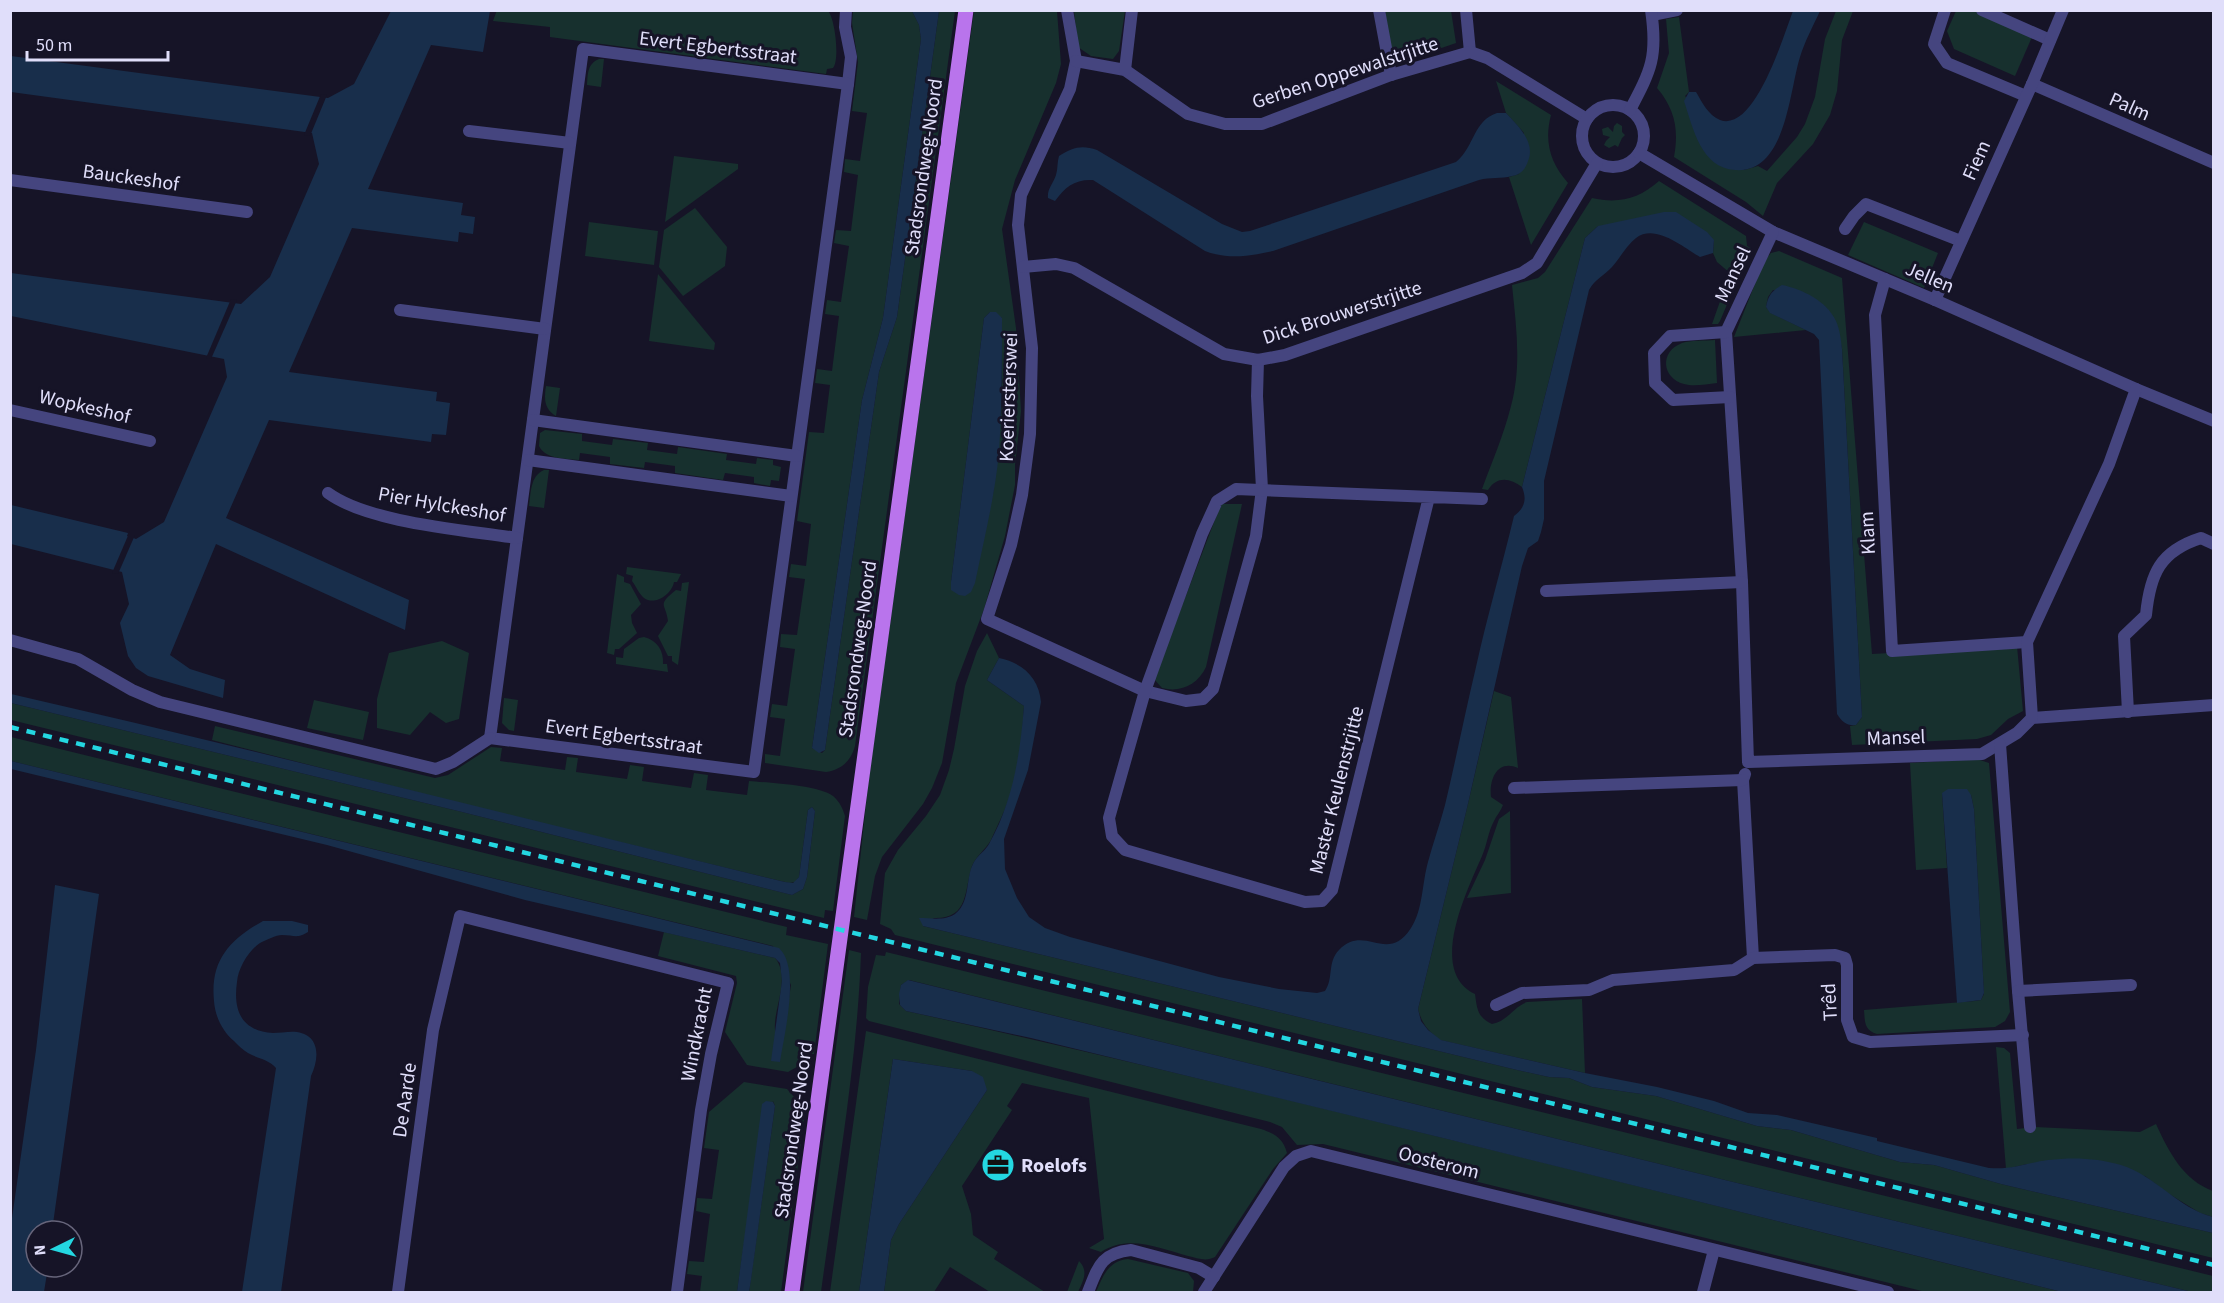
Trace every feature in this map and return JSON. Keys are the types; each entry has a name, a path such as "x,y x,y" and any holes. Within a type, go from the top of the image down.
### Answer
{"main road":[{"name":"Stadsrondweg-Noord","path":"792,1293 966,10"}],"street":[{"path":"846,10 845,27 851,57 848,84"},
{"name":"Koeriersterswei","path":"1067,10 1076,61 1070,88 1021,195 1018,225 1032,348 1030,434 1022,495 1011,545 987,619 1145,691"},
{"path":"1125,70 1132,10"},
{"path":"1379,10 1391,75"},
{"path":"1466,10 1470,52"},
{"path":"1630,110 1652,62 1655,45 1651,13 1677,10"},
{"path":"1945,10 1934,44 1947,63 2026,96"},
{"path":"1982,10 2050,40"},
{"name":"Fiem","path":"1935,300 2063,10"},
{"name":"Evert Egbertsstraat","path":"583,49 848,84 754,772 490,738 570,143 583,49"},
{"name":"Gerben Oppewalstrjitte","path":"1076,61 1125,70 1188,114 1224,124 1262,124 1391,75 1470,52 1486,58 1587,119"},
{"name":"Palm","path":"2032,84 2214,163"},
{"path":"1606,105 1619,105 1630,110 1639,118 1644,130 1639,153 1630,162 1620,167 1608,167 1597,163 1588,155 1582,143 1582,131 1587,119 1595,110 1606,105"},
{"path":"469,131 570,143"},
{"name":"Jellen","path":"1639,153 1773,232 2214,421"},
{"name":"Dick Brouwerstrjitte","path":"1023,267 1056,264 1074,268 1224,354 1258,360 1285,355 1522,273 1537,263 1597,163"},
{"name":"Bauckeshof","path":"10,180 247,213"},
{"path":"1845,229 1866,204 1961,241"},
{"name":"Mansel","path":"1773,232 1726,332 1742,582 1748,762 1982,754 2017,733 2032,718"},
{"name":"Klam","path":"1885,279 1875,315 1892,651 2027,642"},
{"path":"400,310 545,329"},
{"name":"Mansel","path":"1726,332 1670,336 1654,353 1655,383 1673,400 1730,397"},
{"path":"1145,691 1186,701 1203,699 1213,688 1256,536 1262,489 1257,396 1258,360"},
{"path":"2136,389 2109,464 2027,642 2032,718 2214,705"},
{"name":"Wopkeshof","path":"10,410 150,441"},
{"path":"533,420 797,456"},
{"path":"528,460 791,496"},
{"name":"Master Keulenstrjitte","path":"1262,489 1236,489 1217,501 1202,534 1145,691 1109,818 1112,836 1125,850 1305,902 1322,901 1332,890 1429,497"},
{"path":"1262,489 1482,498"},
{"name":"Pier Hylckeshof","path":"328,493 337,500 407,521 517,537"},
{"path":"2128,712 2124,636 2146,615 2150,587 2164,557 2181,544 2201,538 2214,544"},
{"path":"1546,591 1742,582"},
{"path":"10,640 78,660 132,690 160,702 436,769 453,762 490,738"},
{"path":"2000,744 2030,1126"},
{"path":"1748,762 1743,780 1752,958"},
{"path":"1514,788 1743,780"},
{"name":"De Aarde","path":"398,1293 433,1030 460,916"},
{"name":"Windkracht","path":"460,916 728,982 701,1110 677,1293"},
{"name":"Trêd","path":"1496,1005 1522,993 1589,990 1613,980 1734,970 1752,958 1835,955 1845,958 1847,965 1847,1020 1853,1037 1870,1042 2023,1035"},
{"path":"2018,991 2130,985"},
{"name":"Oosterom","path":"1204,1293 1284,1167 1296,1156 1311,1151 1888,1293"},
{"path":"1088,1293 1100,1263 1108,1256 1120,1251 1131,1250 1199,1268 1214,1277"},
{"path":"1703,1293 1714,1250"}],"green space":[{"path":"497,10 828,11 835,30 835,64 833,68 827,69 826,74 550,37 550,27 493,21"},
{"path":"853,11 912,11 919,25 921,39 883,318 862,400 812,748 822,753 825,750 879,372 897,317 939,11 955,11 855,746 845,764 826,772 765,763 765,754 780,756 785,719 770,717 772,704 787,706 795,649 780,647 781,634 797,635 805,579 789,577 791,564 806,566 811,524 797,521 809,432 824,433 830,385 815,383 817,369 832,371 839,316 825,314 827,300 841,302 849,246 834,243 836,230 851,231 858,175 844,172 845,159 860,161 867,113 852,111 858,62 852,23"},
{"path":"974,11 1057,11 1061,64 1056,83 1015,180 1002,229 1016,328 1021,411 1015,485 1005,536 984,609 956,683 942,763 923,804 882,857 875,876 867,920 854,917 869,776","holes":["990,312 1002,318 1002,403 993,494 951,582 984,318"]},
{"path":"1074,11 1125,11 1119,51 1113,59 1091,56 1078,47"},
{"path":"1385,11 1451,11 1456,43 1395,64 1392,59"},
{"path":"1836,11 1853,11 1842,40 1837,91 1830,115 1813,144 1777,183 1763,216 1746,202 1674,157 1676,129 1674,120 1668,104 1657,88 1669,53 1666,19 1679,17 1689,92 1685,96 1744,170 1758,166 1767,171 1797,137 1805,124 1815,97 1825,39"},
{"path":"1956,11 1974,11 2032,37 2015,76 1954,49 1947,31"},
{"path":"599,59 604,59 601,87 587,85 590,67"},
{"path":"1496,81 1551,115 1548,134 1550,151 1557,168 1568,183 1531,245 1509,177 1519,174 1524,133 1506,113"},
{"path":"1617,123 1622,126 1622,132 1625,135 1618,147 1615,145 1609,148 1604,145 1610,137 1603,135 1602,129 1608,127 1613,132"},
{"path":"674,156 738,164 738,169 665,222"},
{"path":"1659,181 1746,236 1747,246 1751,248 1720,321 1718,324 1712,324 1730,273 1717,262 1713,253 1714,240 1598,226 1585,238 1522,487 1504,480 1495,482 1488,490 1482,489 1505,427 1514,391 1517,346 1512,285 1538,278 1545,272 1592,198 1619,200 1636,196"},
{"path":"695,208 727,247 725,266 683,296 659,267 664,230"},
{"path":"589,222 658,231 654,265 585,256"},
{"path":"1864,222 1938,253 1924,288 1848,255"},
{"path":"1779,251 1842,278 1872,654 2017,646 2023,711 2008,719 1991,735 1977,739 1852,745 1850,726 1856,725 1862,717 1842,349 1839,332 1829,311 1822,304 1802,296 1773,290 1768,297 1766,307 1771,313 1806,330 1734,337 1764,261 1771,253"},
{"path":"658,274 715,343 714,350 649,341"},
{"path":"1715,340 1717,383 1688,385 1671,376 1666,365 1670,352 1675,347 1686,342"},
{"path":"546,386 560,388 556,416 549,410 546,403"},
{"path":"545,430 582,434 582,441 612,445 613,439 648,443 647,450 677,454 678,447 727,454 726,460 756,464 757,458 773,460 773,465 781,467 779,481 771,480 770,486 754,483 754,477 725,473 723,480 675,473 675,466 645,462 644,468 610,464 610,457 580,453 579,460 556,458 546,454 539,446 540,433"},
{"path":"544,470 549,470 544,508 529,506 536,476"},
{"path":"1221,504 1242,504 1206,667 1203,673 1188,686 1176,689 1162,688 1154,679"},
{"path":"627,567 681,574 667,594 653,601 644,598 639,592 632,581 633,576 626,574"},
{"path":"617,574 624,577 624,582 630,584 641,604 631,615 637,633 619,649 615,649 614,655 607,653"},
{"path":"689,582 678,665 672,661 672,656 668,656 658,636 668,621 664,602 676,590 681,591 682,583"},
{"path":"987,633 999,658 987,680 1024,706 1017,772 1007,805 991,840 972,866 966,894 959,909 954,914 934,918 923,926 1517,1070 1549,1077 1569,1078 1592,1087 1656,1096 1757,1126 1791,1130 1900,1162 1934,1165 2001,1184 2213,1233 2213,1258 895,935 891,929 880,924 885,873 898,850 940,795 954,749 965,686 977,651"},
{"path":"644,637 659,647 663,664 667,664 668,672 616,664 616,657 623,658 624,649"},
{"path":"442,641 469,653 459,719 446,723 430,712 410,735 377,728 377,699 389,653"},
{"path":"1494,691 1511,697 1518,768 1505,766 1496,773 1491,784 1491,797 1503,805 1492,825 1484,852 1461,909 1452,949 1454,968 1461,983 1475,994 1477,1008 1481,1015 1492,1024 1502,1020 1527,1002 1582,999 1585,1073 1440,1040 1426,1027 1418,1009"},
{"path":"504,698 518,700 514,731 509,730 502,723"},
{"path":"314,700 369,712 363,740 307,728"},
{"path":"11,703 458,811 792,895 803,889 807,877 815,811 812,807 808,810 799,877 795,882 789,883 212,740 215,726 435,778 448,775 491,747 502,748 500,761 565,770 567,757 578,758 576,772 627,779 630,765 644,767 642,781 691,788 694,773 708,775 706,790 747,795 749,781 816,789 833,796 845,816 833,911 825,910 824,918 11,720"},
{"path":"11,737 787,927 786,935 828,944 814,1054 809,1054 807,1063 788,1072 747,1065 725,1032 737,983 736,976 658,956 664,932 775,958 782,981 775,1023 779,1062 791,985 773,946 11,761"},
{"path":"1977,759 1989,763 2010,1012 2005,1021 1995,1027 1877,1034 1867,1028 1864,1010 1975,1001 1981,1000 1984,994 1974,809 1971,795 1942,793 1947,868 1916,870 1910,763"},
{"path":"1510,811 1511,893 1467,898 1485,860 1499,819"},
{"path":"849,950 861,953 859,996 845,1123 821,1292 803,1292"},
{"path":"886,952 2213,1276 2213,1292 2192,1292 909,980 901,985 899,1004 906,1011 1340,1113 2062,1292 1926,1292 1323,1144 1297,1145 1282,1127 1270,1122 869,1021 866,1018 868,987 876,955 885,956"},
{"path":"866,1031 1261,1129 1278,1137 1287,1153 1273,1169 1215,1257 1202,1259 1155,1246 1133,1243 1111,1247 1101,1252 1089,1248 1104,1239 1089,1098 1022,1083 1007,1106 1012,1110 962,1186 971,1214 973,1235 998,1252 994,1259 1045,1292 990,1292 950,1267 934,1292 884,1292 891,1240 899,1224 987,1090 972,1071 893,1059 859,1292 830,1292"},
{"path":"1996,1047 2004,1048 2010,1053 2017,1129 2035,1127 2140,1132 2156,1124 2178,1164 2193,1180 2213,1191 2213,1217 2200,1213 2145,1176 2027,1164 2006,1169"},
{"path":"744,1082 787,1089 802,1106 801,1118 804,1120 781,1292 749,1292 775,1106 773,1101 747,1223 737,1292 700,1292 702,1276 687,1274 689,1261 704,1262 710,1214 696,1211 697,1198 712,1199 719,1150 704,1148 709,1112"},
{"path":"1128,1259 1188,1273 1194,1281 1193,1292 1096,1292 1111,1266"},
{"path":"1079,1261 1084,1269 1082,1284 1078,1292 1067,1292"}],"water":[{"path":"391,11 490,11 483,52 431,45 368,189 463,203 461,215 475,217 473,234 459,232 458,242 352,228 289,372 437,392 436,401 450,403 446,435 432,434 431,442 269,420 226,518 409,600 405,630 216,544 170,655 190,669 225,680 223,698 148,676 136,668 128,656 120,623 129,604 122,572 11,544 11,505 128,533 127,536 136,539 164,522 227,377 224,359 11,316 11,273 241,304 270,277 319,164 312,133 11,92 11,56 328,98 354,84"},
{"path":"912,11 939,11 897,317 879,372 825,750 819,753 812,748 862,400 883,318 921,39 919,25"},
{"path":"1793,11 1820,11 1800,57 1788,109 1775,145 1765,159 1752,168 1735,170 1723,168 1706,154 1700,145 1684,101 1689,92 1696,92 1709,112 1720,120 1733,120 1745,112 1766,79"},
{"path":"1497,113 1506,113 1528,141 1530,154 1526,167 1520,173 1508,177 1479,180 1264,253 1231,256 1205,251 1093,180 1071,185 1055,201 1048,198 1049,189 1057,173 1059,156 1082,147 1097,150 1222,224 1242,232 1250,231 1456,162 1467,149 1483,122"},
{"path":"1664,212 1676,212 1707,232 1714,240 1713,253 1700,257 1669,238 1652,233 1644,234 1632,241 1612,267 1589,290 1544,481 1544,519 1538,541 1528,548 1522,566 1418,1009 1421,1021 1441,1040 1657,1087 1714,1101 1748,1113 1777,1115 1877,1138 1877,1141 1989,1168 2005,1168 2067,1159 2094,1160 2121,1165 2145,1176 2189,1207 2213,1217 2213,1233 2001,1184 1934,1165 1900,1162 1791,1130 1757,1126 1656,1096 1592,1087 1569,1078 1549,1077 1517,1070 923,926 919,918 947,918 960,909 966,896 971,868 989,844 1010,794 1024,706 987,680 999,658 1008,660 1028,673 1040,693 1041,702 1028,770 1004,839 1005,869 1017,898 1029,917 1045,928 1070,937 1219,977 1279,989 1317,993 1325,991 1335,955 1349,943 1358,940 1385,944 1402,938 1415,921 1420,905 1428,862 1445,805 1480,648 1514,516 1521,510 1524,503 1522,487 1585,238 1598,226"},
{"path":"1782,285 1806,293 1827,308 1837,324 1840,335 1862,717 1856,725 1845,723 1837,714 1819,340 1814,334 1770,313 1766,307 1769,297"},
{"path":"990,312 996,312 1002,318 999,452 992,501 975,583 971,592 965,596 951,590 951,582 984,318"},
{"path":"11,694 785,882 793,883 799,877 808,810 812,807 815,811 807,877 803,889 792,895 458,811 11,703"},
{"path":"11,761 779,948 786,958 790,986 780,1062 771,1061 782,981 780,963 775,958 525,900 327,845 11,769"},
{"path":"1948,789 1967,789 1974,809 1984,993 1981,1000 1957,1003 1942,793"},
{"path":"55,885 99,894 54,1219 24,1219 24,1279 46,1279 44,1292 11,1292 11,1225 36,1050"},
{"path":"263,921 292,921 308,925 308,932 298,936 274,937 260,943 252,950 242,965 238,977 236,1002 238,1010 246,1023 253,1028 273,1033 305,1034 314,1043 316,1063 311,1076 281,1292 242,1292 276,1068 246,1052 226,1033 216,1012 214,987 215,974 224,953 240,936"},
{"path":"908,980 2192,1292 2062,1292 1447,1139 1031,1038 906,1011 900,1005 899,994 901,985"},
{"path":"893,1059 972,1071 983,1077 987,1090 899,1224 891,1240 884,1292 859,1292"},
{"path":"766,1101 773,1102 775,1106 751,1280 749,1292 737,1292 762,1104"}],"pier":[{"path":"321,94 327,95 310,136 304,135"},
{"path":"231,299 237,300 211,359 206,358"},
{"path":"130,531 135,535 118,574 112,573"}],"railway":[{"path":"10,727 2214,1265"}],"place":[{"name":"Roelofs","path":"998,1165"}]}
